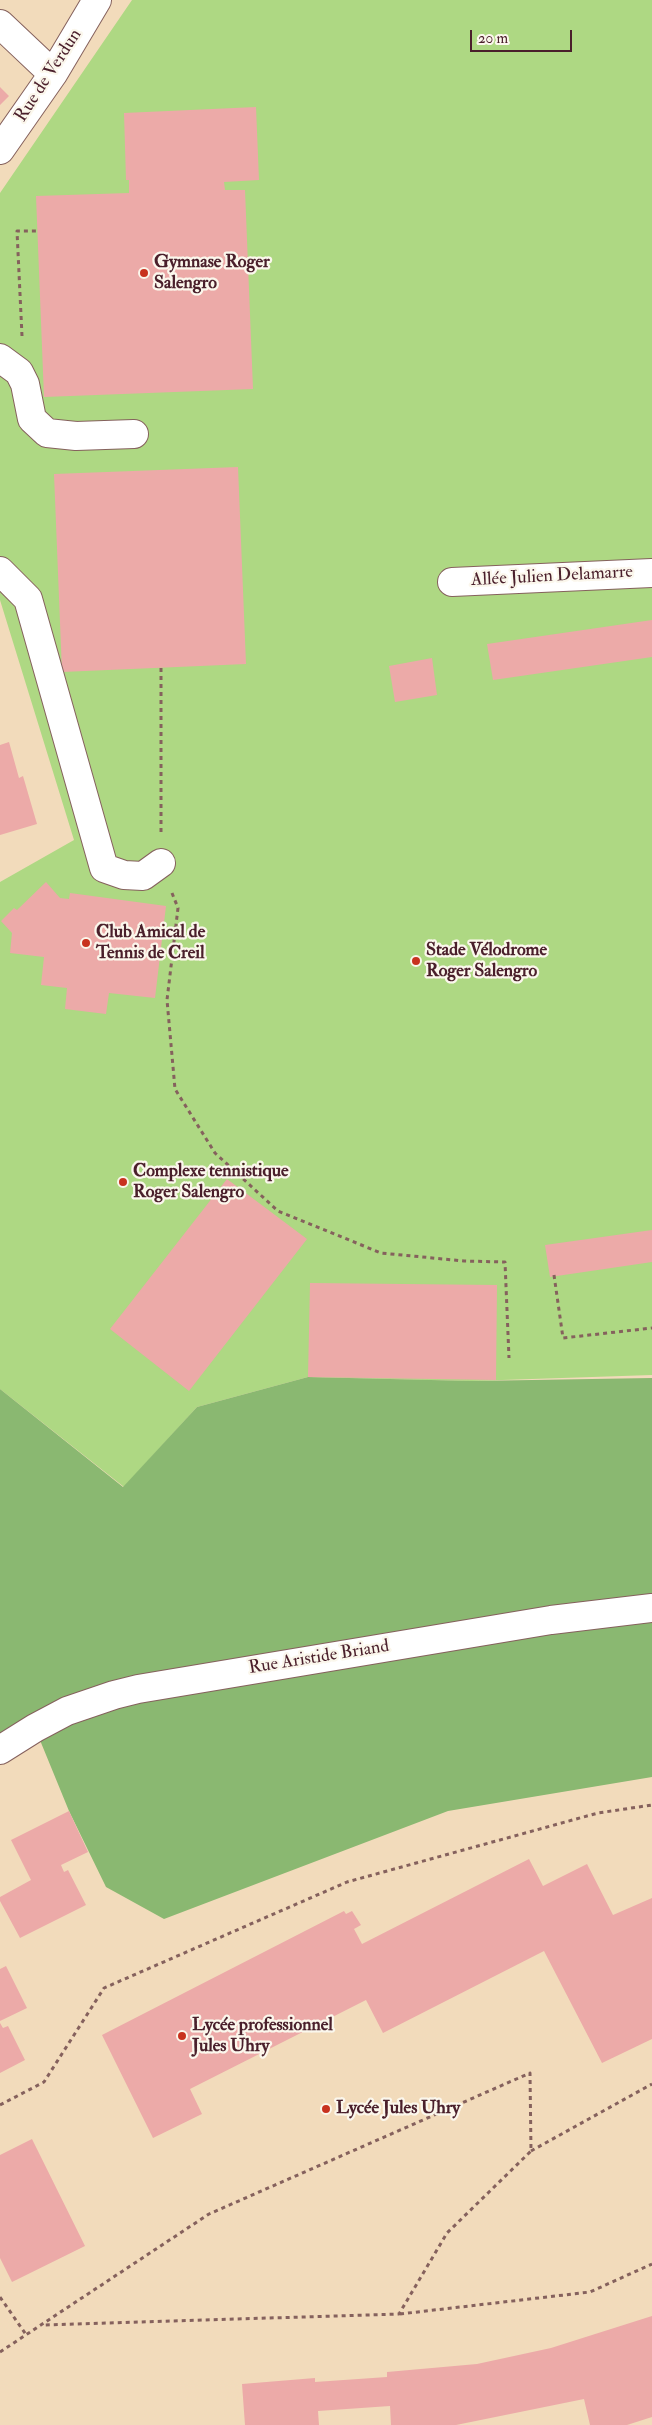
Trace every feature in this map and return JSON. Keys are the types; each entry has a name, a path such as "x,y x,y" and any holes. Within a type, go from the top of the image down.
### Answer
{"street":[{"name":"Rue de Verdun","path":"0,150 53,74 97,0"},
{"path":"0,24 53,74"},
{"path":"0,358 19,372 25,384 32,419 38,427 47,433 76,436 134,434"},
{"path":"0,571 28,599 104,868 124,875 143,876 160,863"},
{"name":"Allée Julien Delamarre","path":"452,582 652,573"},
{"name":"Rue Aristide Briand","path":"0,1750 67,1711 114,1695 551,1620 652,1608"}],"path":[{"path":"25,384 17,232 38,231"},
{"path":"161,667 160,863 178,908 168,1000 175,1089 215,1153 278,1211 381,1253 464,1261 505,1262 509,1358"},
{"path":"554,1276 563,1338 652,1328"},
{"path":"0,2105 44,2082 104,1988 347,1882 598,1813 652,1806"},
{"path":"0,2352 27,2336 209,2214 530,2072 531,2151"},
{"path":"399,2314 447,2233 531,2151 652,2084"},
{"path":"43,2325 399,2314 590,2292 652,2264"},
{"path":"0,2296 27,2336"}],"green space":[{"path":"132,0 652,0 652,1375 472,1381 308,1377 197,1407 124,1487 0,1389 0,882 74,840 0,600 0,193"},
{"path":"308,1377 472,1381 652,1378 652,1777 448,1811 164,1919 106,1887 69,1811 35,1728 0,1751 0,1389 123,1487 197,1407"}],"building":[{"path":"0,87 9,96 0,105"},
{"name":"Gymnase Roger Salengro","path":"256,107 259,180 224,182 225,190 245,190 253,389 44,397 36,196 129,193 129,180 126,180 124,113"},
{"path":"238,467 246,664 62,672 54,474"},
{"path":"652,620 652,657 493,680 487,644"},
{"path":"432,658 437,695 395,702 389,666"},
{"path":"9,742 19,778 23,776 37,824 0,835 0,745"},
{"name":"Club Amical de Tennis de Creil","path":"46,882 60,898 69,899 70,893 166,906 155,998 109,993 106,1014 65,1009 67,988 41,985 44,957 10,953 12,933 1,921 14,908 17,910"},
{"path":"227,1179 307,1239 189,1391 110,1329"},
{"path":"652,1230 652,1262 550,1277 545,1245"},
{"path":"310,1283 497,1285 496,1380 308,1377"},
{"path":"69,1811 88,1852 61,1865 64,1872 68,1870 86,1905 20,1938 0,1901 0,1897 31,1880 11,1840"},
{"path":"529,1859 543,1886 587,1864 613,1915 652,1898 652,2039 602,2063 544,1951 383,2033 366,2000 190,2089 202,2114 153,2138 102,2035 344,1911 346,1914 352,1911 361,1925 354,1929 362,1944"},
{"path":"6,1966 27,2008 0,2021 0,1969"},
{"path":"0,2023 3,2028 8,2026 25,2060 0,2073"},
{"path":"32,2139 85,2246 12,2282 0,2258 0,2155"},
{"path":"652,2316 652,2417 627,2425 590,2425 584,2399 456,2425 391,2425 390,2406 318,2411 319,2425 245,2425 242,2384 315,2378 315,2382 387,2377 387,2372 477,2364 551,2348"}],"place":[{"name":"Gymnase Roger Salengro","path":"144,273"},
{"name":"Club Amical de Tennis de Creil","path":"86,943"},
{"name":"Stade Vélodrome Roger Salengro","path":"416,961"},
{"name":"Complexe tennistique Roger Salengro","path":"123,1182"},
{"name":"Lycée professionnel Jules Uhry","path":"182,2036"},
{"name":"Lycée Jules Uhry","path":"326,2109"}]}
